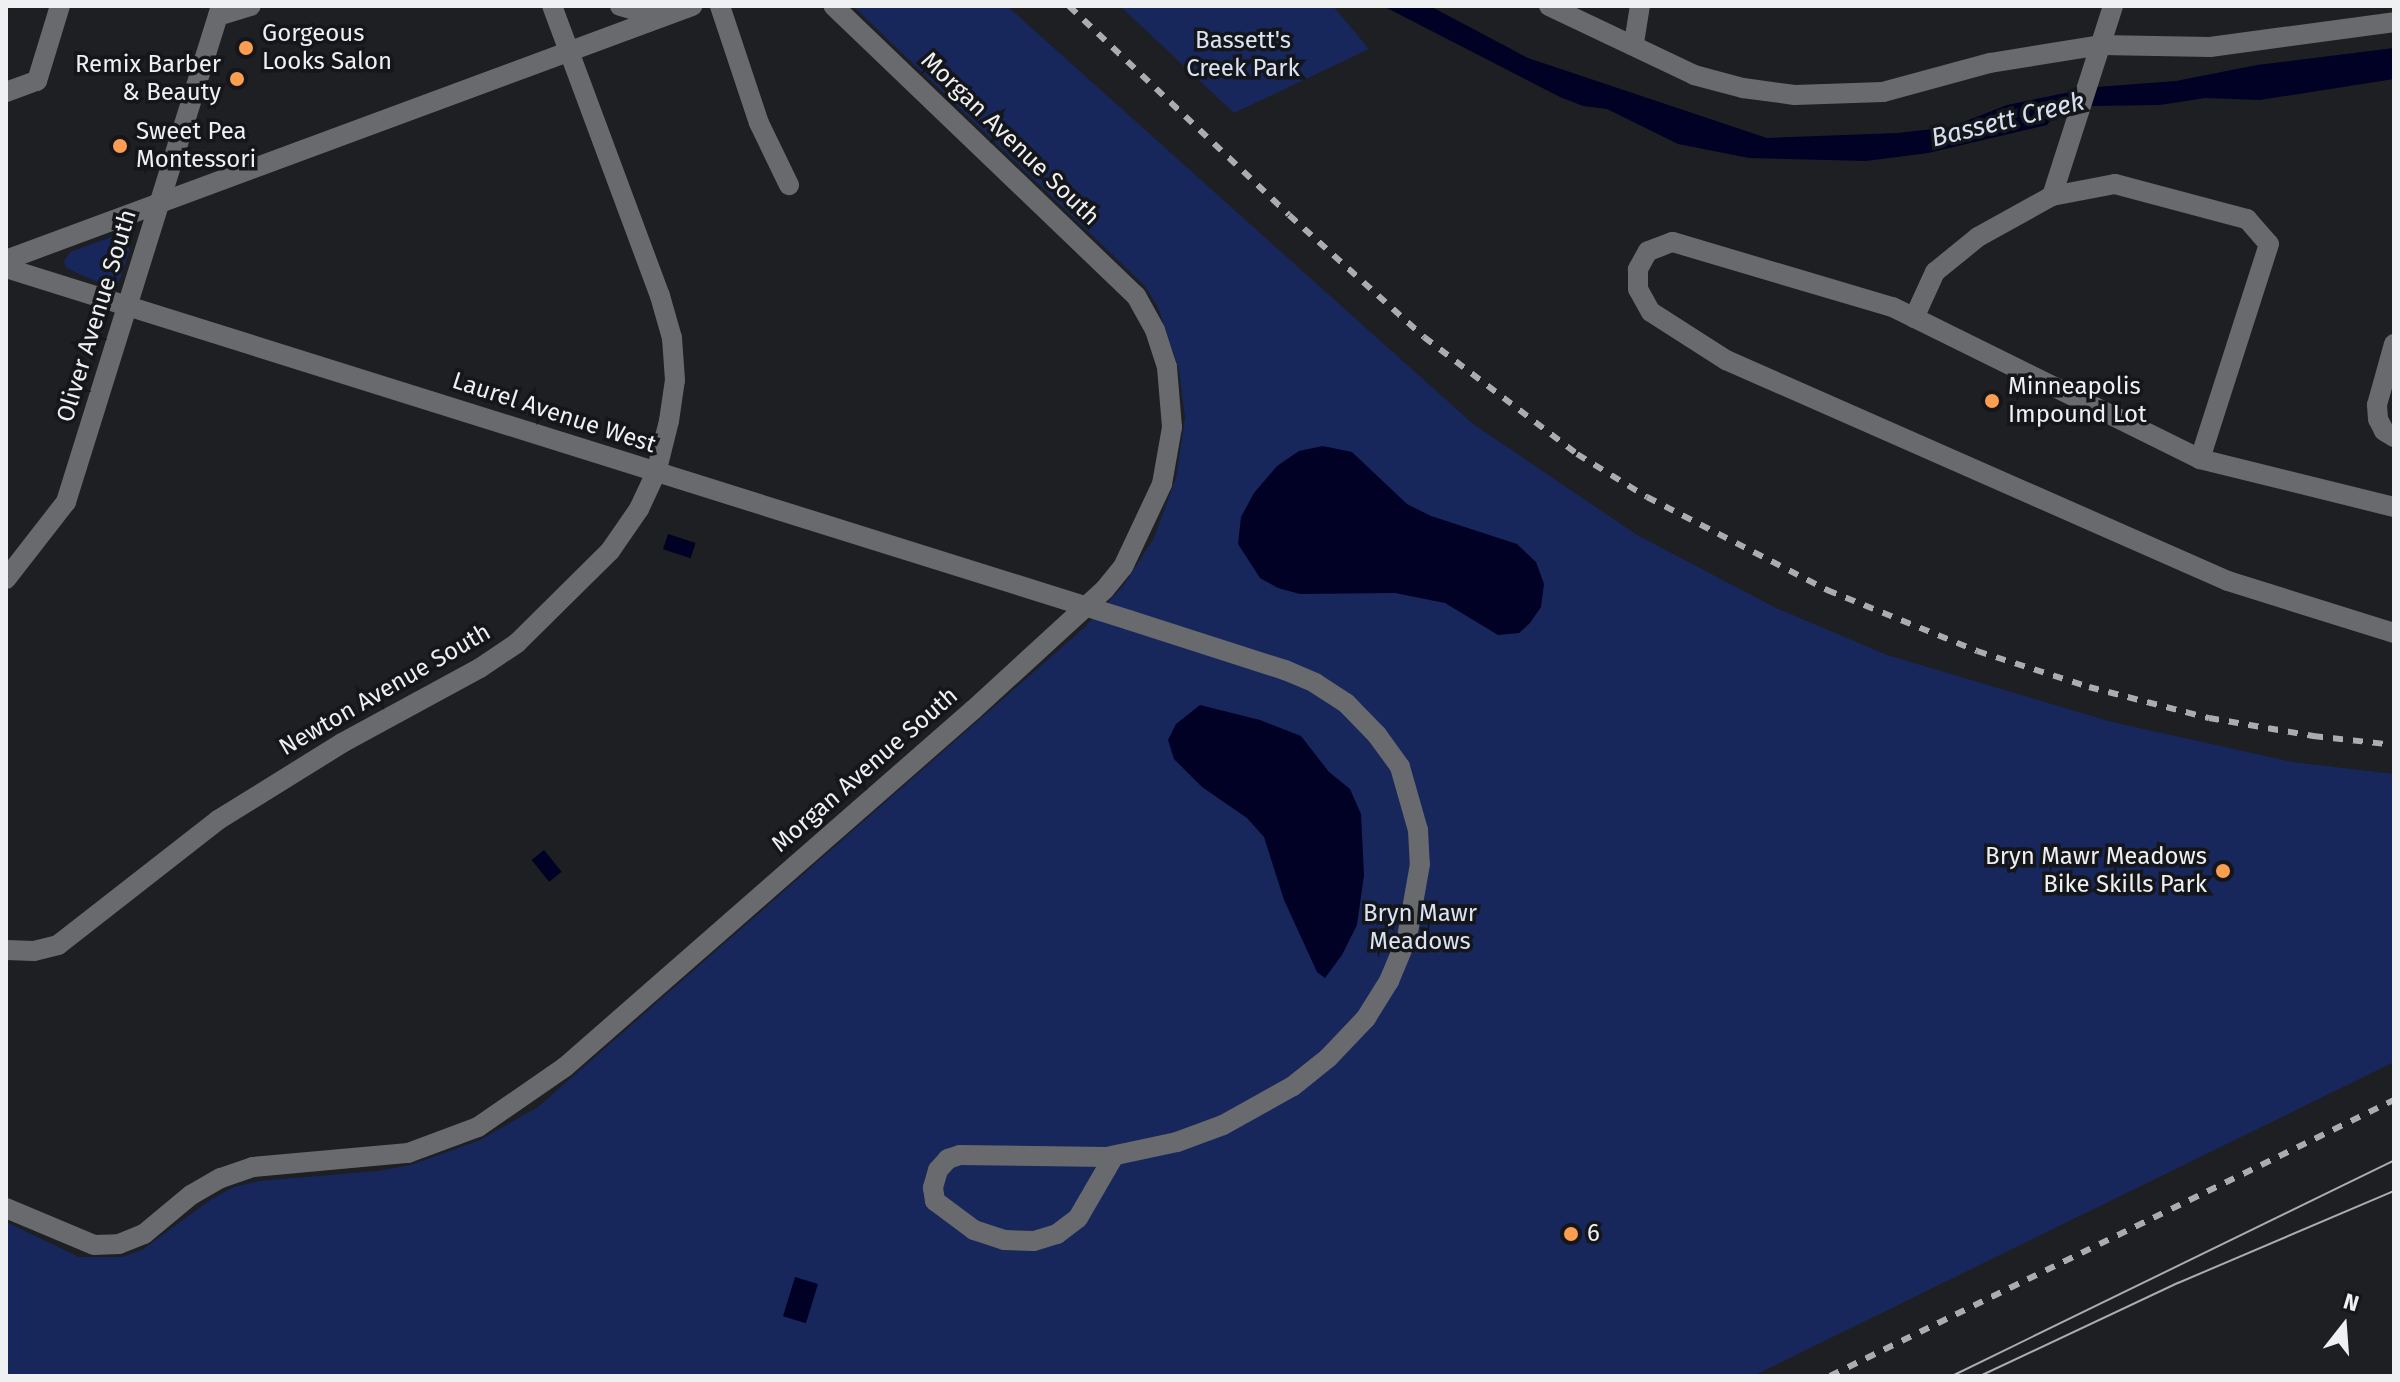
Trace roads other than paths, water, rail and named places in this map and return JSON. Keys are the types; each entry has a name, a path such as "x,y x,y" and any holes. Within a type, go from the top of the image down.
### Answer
{"street":[{"path":"6,92 37,81 60,6"},
{"path":"219,11 250,6"},
{"name":"Newton Avenue South","path":"6,950 34,951 58,945 218,820 342,743 480,668 517,643 610,551 639,509 656,473 675,380 672,338 660,296 552,6"},
{"path":"620,6 659,17"},
{"path":"6,260 692,6"},
{"path":"720,6 759,123 789,185"},
{"name":"Morgan Avenue South","path":"6,1208 94,1245 119,1244 144,1234 191,1195 221,1178 253,1167 408,1153 478,1127 565,1067 1087,606 1123,567 1145,526 1168,459 1172,405 1167,367 1155,330 1136,296 834,6"},
{"path":"1549,6 1634,43 1694,75 1743,88 1795,95 1883,92 1990,63 2101,45 2210,47 2394,22"},
{"path":"1634,43 1640,6"},
{"path":"2052,196 2113,6"},
{"name":"Oliver Avenue South","path":"6,579 66,502 219,11"},
{"path":"1914,318 1935,272 1978,237 2052,196 2115,184 2247,219 2269,244 2200,459"},
{"path":"2394,507 2200,459 1892,307 1672,242 1648,251 1638,269 1638,289 1651,312 1726,360 2228,581 2394,633"},
{"name":"Laurel Avenue West","path":"6,268 1285,670 1315,683 1346,703 1377,735 1400,767 1418,830 1420,864 1407,938 1389,981 1366,1018 1328,1058 1293,1086 1223,1125 1177,1142 1114,1156 960,1155 948,1159 938,1170 933,1188 935,1201 974,1230 1004,1240 1034,1241 1057,1234 1078,1218 1114,1156"},
{"path":"2394,344 2377,405 2378,419 2384,431 2394,437"}],"water":[{"name":"Bassett Creek","path":"1383,6 1430,6 1528,58 1767,138 1897,133 1951,127 2007,105 2075,91 2068,113 2053,117 2047,125 1928,153 1866,161 1749,158 1678,144 1607,109 1583,106 1560,97"},
{"path":"2394,48 2394,79 2260,100 2205,98 2160,105 2090,106 2096,87 2176,81 2257,65"},
{"path":"1323,446 1352,452 1407,504 1431,516 1517,544 1536,562 1544,584 1541,607 1530,623 1519,633 1498,635 1445,603 1395,593 1300,594 1278,588 1260,578 1238,544 1241,517 1254,493 1277,466 1299,451"},
{"path":"668,534 696,543 691,558 663,549"},
{"path":"1200,705 1260,720 1301,736 1329,772 1350,789 1361,814 1364,875 1357,925 1342,955 1325,978 1317,972 1284,900 1264,837 1247,818 1202,787 1174,759 1168,740 1176,724"},
{"path":"544,850 562,872 549,882 532,860"},
{"path":"795,1277 818,1284 806,1323 783,1316"}],"tram line":[{"path":"1952,1376 2394,1160"},
{"path":"1980,1376 2178,1283 2394,1191"}],"railway":[{"path":"1069,6 1289,215 1424,337 1577,454 1647,497 1827,590 1977,651 2089,687 2209,718 2313,736 2394,745"},
{"path":"1830,1376 2394,1100"}],"place":[{"name":"Gorgeous Looks Salon","path":"246,48"},
{"name":"Remix Barber & Beauty","path":"237,79"},
{"name":"Sweet Pea Montessori","path":"120,146"},
{"name":"Minneapolis Impound Lot","path":"1992,401"},
{"name":"Bryn Mawr Meadows Bike Skills Park","path":"2223,871"},
{"name":"6","path":"1571,1234"}],"park label":[{"name":"Bassett's Creek Park","path":"1243,55"},
{"name":"Bryn Mawr Meadows","path":"1420,928"}]}
